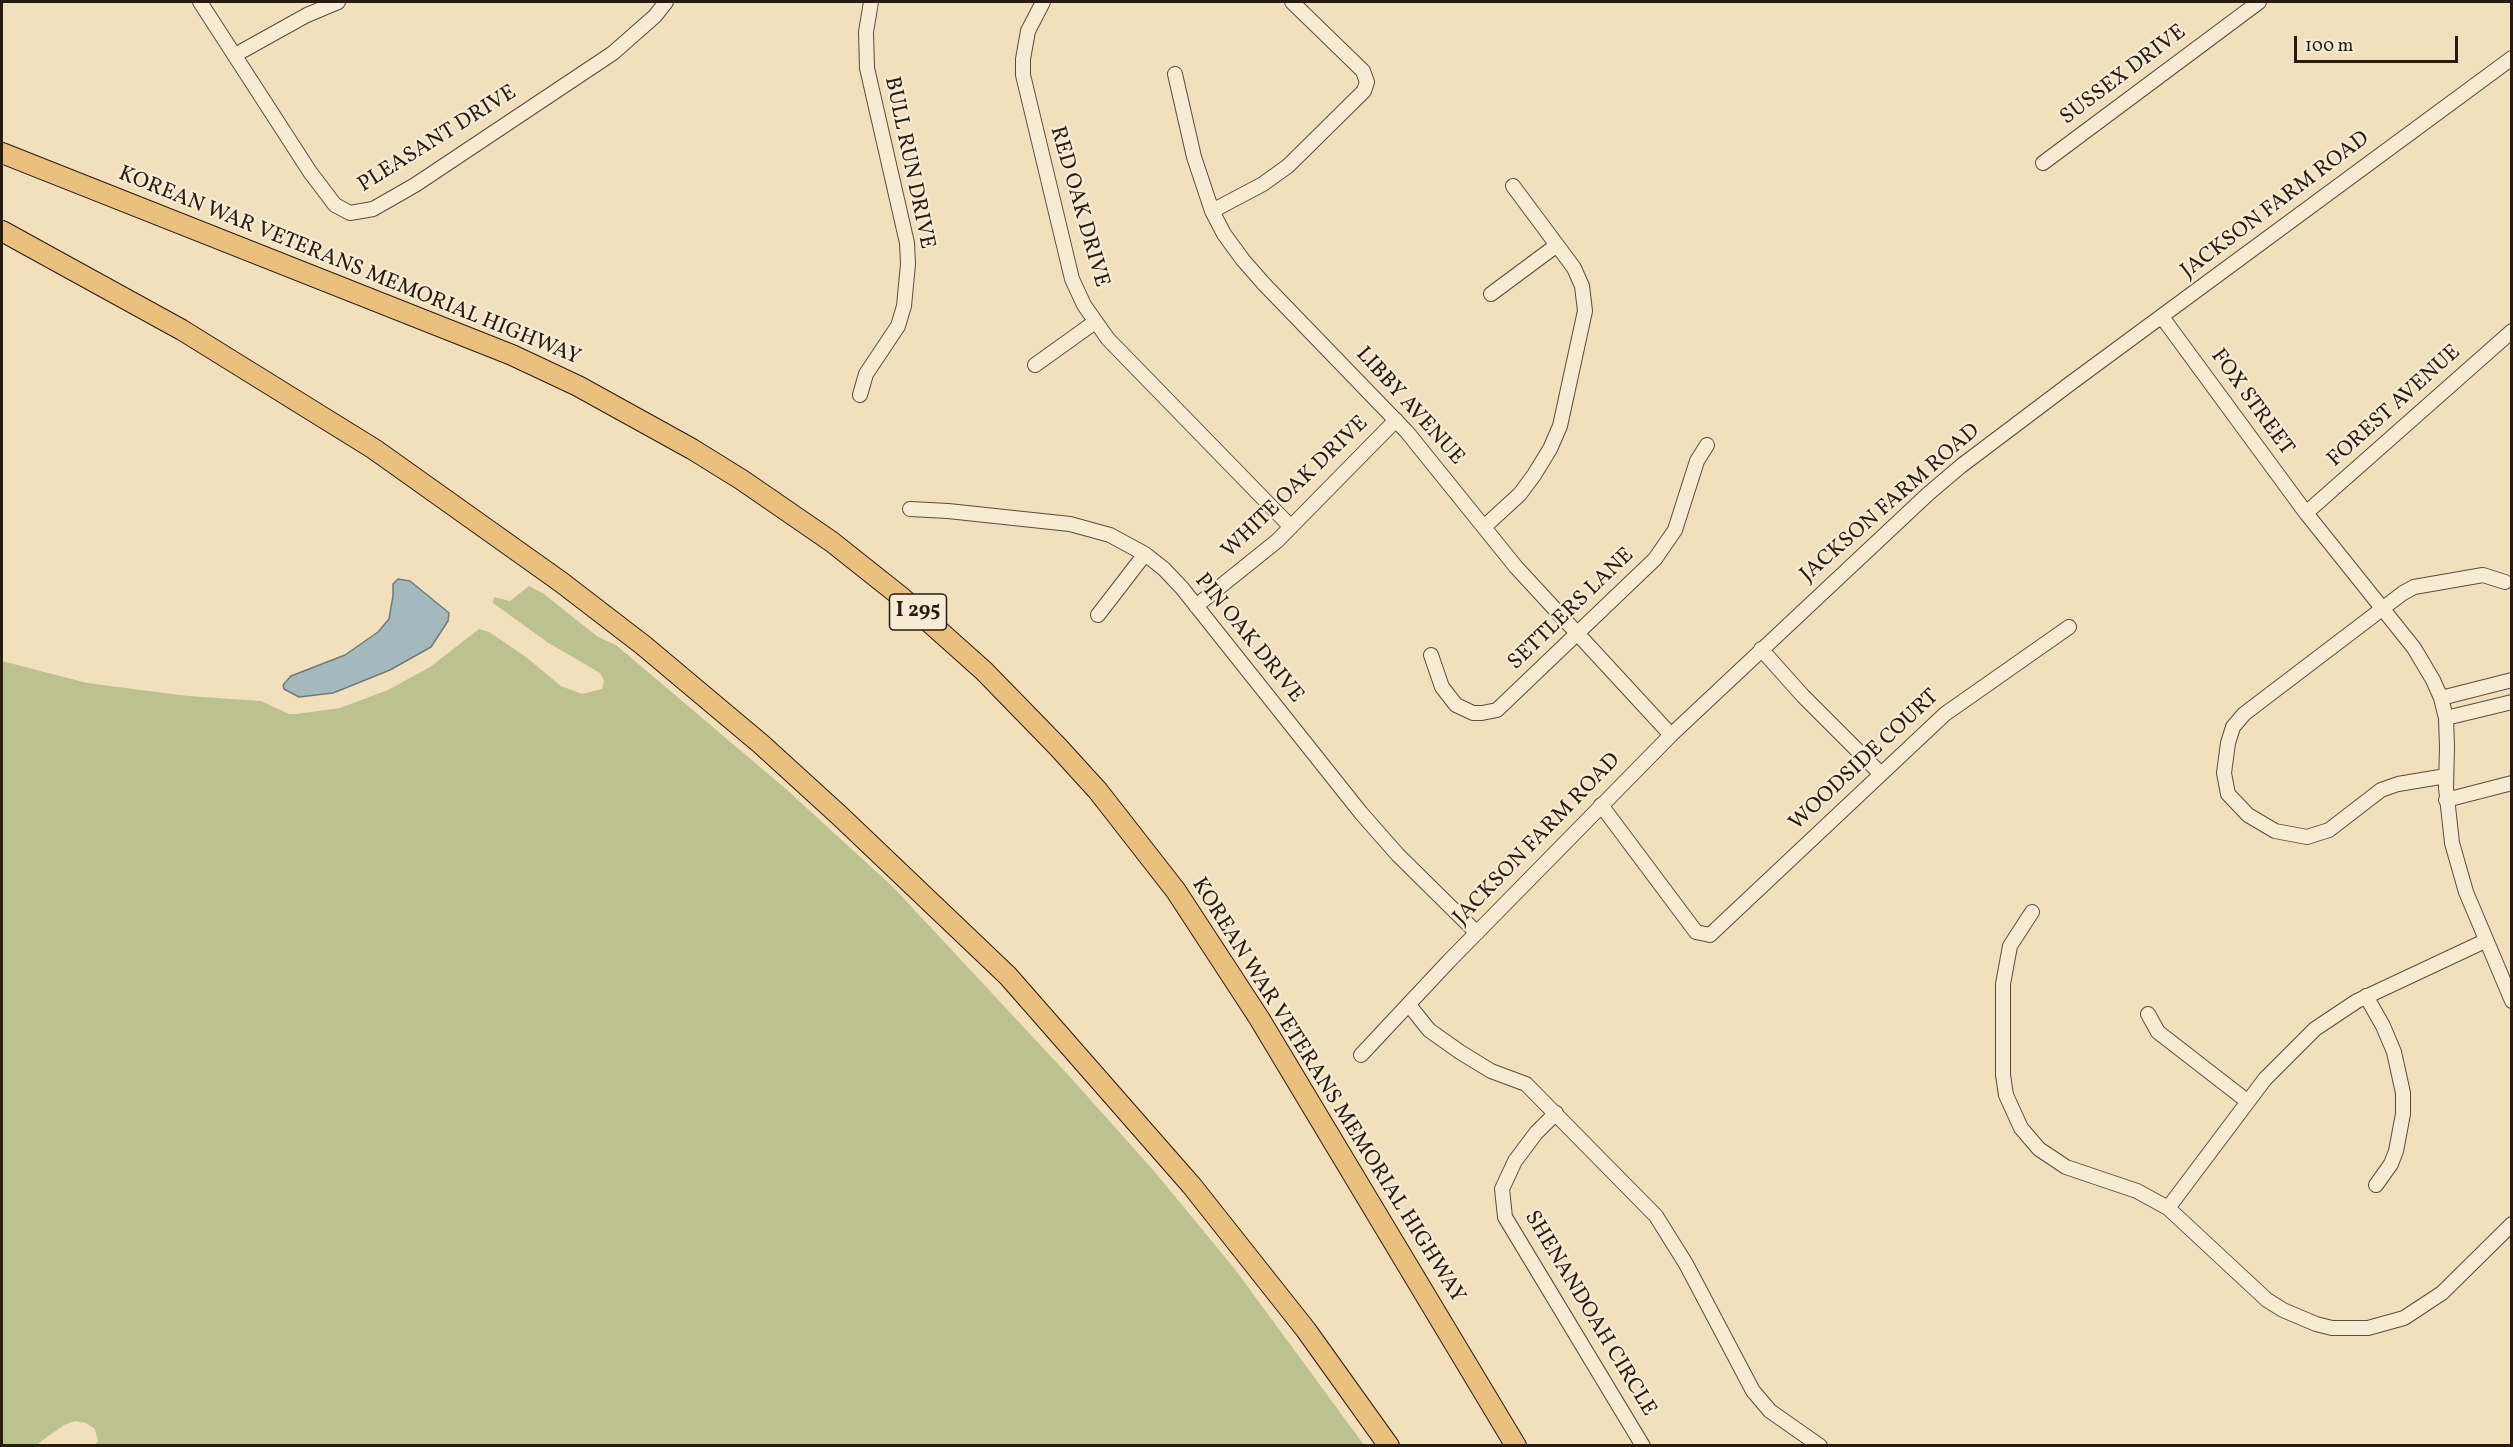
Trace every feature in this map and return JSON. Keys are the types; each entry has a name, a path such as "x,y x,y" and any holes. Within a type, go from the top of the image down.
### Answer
{"highway":[{"name":"KOREAN WAR VETERANS MEMORIAL HIGHWAY","path":"2,153 512,355 578,386 692,449 742,480 832,542 900,596 984,671 1058,747 1098,791 1176,891 1259,1018 1516,1446"},
{"path":"2,231 173,325 374,449 561,582 643,645 761,744 1008,976 1192,1186 1306,1330 1389,1446"}],"street":[{"name":"PLEASANT DRIVE","path":"200,2 310,172 335,205 350,213 361,213 381,205 613,52 655,16 666,2"},
{"path":"235,55 272,33 338,2"},
{"name":"BULL RUN DRIVE","path":"860,395 866,374 897,326 904,306 908,274 907,243 867,68 866,32 872,2"},
{"name":"RED OAK DRIVE","path":"1043,2 1028,31 1023,59 1023,75 1072,279 1095,322 1108,339 1291,527"},
{"path":"1212,211 1243,196 1288,166 1364,91 1367,82 1363,71 1292,2"},
{"name":"SUSSEX DRIVE","path":"2043,163 2259,2"},
{"name":"JACKSON FARM ROAD","path":"1361,1055 1671,735 1761,649 1961,466 2511,58"},
{"name":"LIBBY AVENUE","path":"1175,74 1194,157 1212,211 1224,234 1264,285 1430,458 1484,527 1577,635 1671,735"},
{"path":"1484,527 1520,494 1534,475 1560,426 1585,311 1581,281 1513,186"},
{"path":"1491,294 1557,245"},
{"name":"FOX STREET","path":"2162,317 2307,513 2422,660 2441,698 2446,718 2446,800 2452,843 2459,870 2511,1001"},
{"path":"1035,365 1095,322"},
{"name":"FOREST AVENUE","path":"2307,513 2511,331"},
{"name":"WHITE OAK DRIVE","path":"1196,606 1291,527 1396,420"},
{"name":"SETTLERS LANE","path":"1431,655 1435,672 1448,697 1465,710 1482,713 1497,710 1655,559 1667,544 1678,523 1697,461 1707,445"},
{"name":"PIN OAK DRIVE","path":"910,509 1070,524 1110,535 1145,554 1164,569 1196,606 1361,813 1398,855 1477,933"},
{"path":"1098,615 1145,554"},
{"path":"2446,776 2398,784 2381,790 2329,830 2307,837 2275,831 2248,815 2228,794 2224,773 2225,758 2233,727 2244,714 2382,607 2414,587 2483,575 2505,582"},
{"name":"WOODSIDE COURT","path":"1601,805 1700,934 1706,936 1714,933 1880,773 1968,697 2069,627"},
{"path":"1761,649 1803,696 1880,773"},
{"path":"2441,698 2511,680"},
{"path":"2446,718 2511,702"},
{"path":"2446,800 2511,783"},
{"path":"2032,912 2010,946 2003,984 2003,1075 2006,1095 2012,1112 2032,1142 2051,1158 2080,1173 2137,1191 2168,1208 2267,1300 2283,1310 2316,1324 2349,1329 2386,1324 2404,1318 2424,1307 2452,1283 2511,1224"},
{"path":"2168,1208 2247,1101 2315,1029 2366,996 2486,941"},
{"path":"2366,996 2384,1026 2394,1052 2403,1093 2403,1114 2396,1151 2391,1164 2376,1185"},
{"path":"1409,1005 1430,1030 1491,1071 1526,1084 1656,1216 1666,1230 1753,1391 1770,1411 1820,1446"},
{"path":"2148,1014 2158,1032 2247,1101"},
{"name":"SHENANDOAH CIRCLE","path":"1556,1113 1536,1133 1515,1161 1502,1189 1505,1216 1643,1446"}],"green space":[{"path":"529,586 544,594 598,637 616,645 786,789 894,888 1154,1171 1234,1268 1364,1445 94,1446 98,1441 95,1429 86,1423 75,1421 64,1425 36,1445 2,1445 2,661 87,683 188,696 261,701 289,714 296,714 340,708 388,690 430,667 479,629 489,632 526,657 561,686 582,694 602,689 604,681 600,673 547,642 493,603 494,597 510,601"}],"water":[{"path":"398,579 410,581 449,613 448,621 431,647 390,670 333,693 299,697 284,689 283,685 291,676 345,655 378,632 389,619 393,584"}]}
